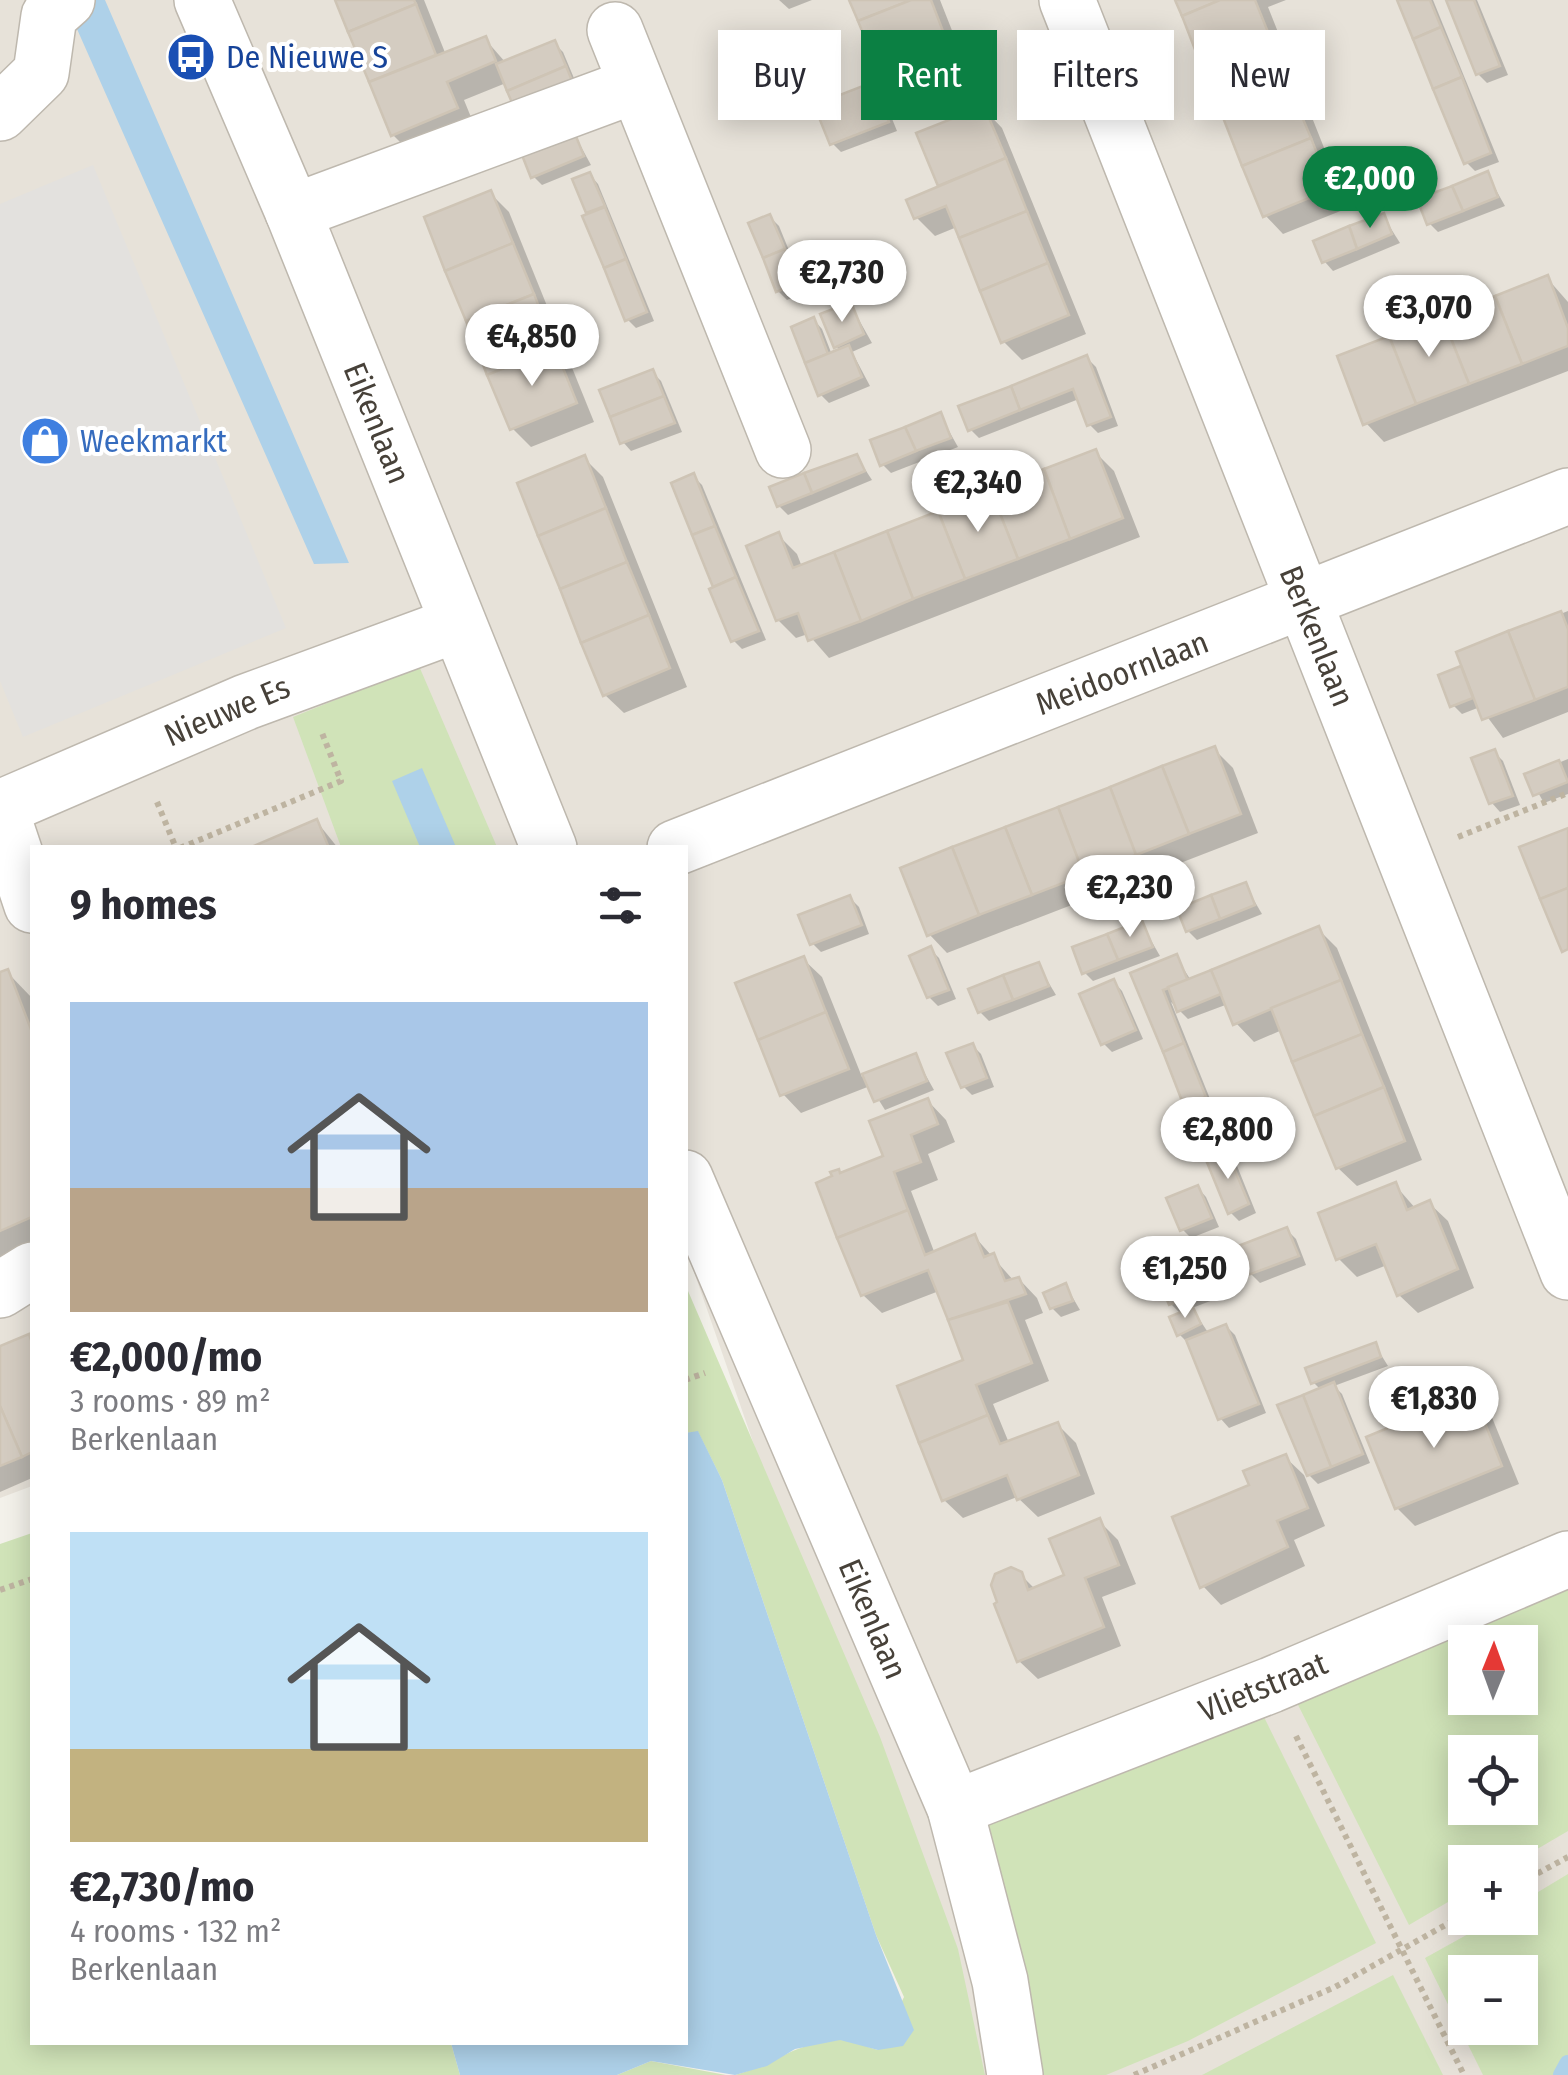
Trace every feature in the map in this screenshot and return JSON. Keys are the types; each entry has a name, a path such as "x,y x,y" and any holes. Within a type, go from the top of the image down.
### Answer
{"street":[{"name":"Eikenlaan","path":"202,0 293,212 547,845"},
{"name":"Berkenlaan","path":"1067,0 1568,1272"},
{"path":"0,113 41,74 58,8"},
{"path":"614,30 783,450"},
{"path":"293,212 636,85"},
{"name":"Meidoornlaan","path":"683,845 1568,496"},
{"name":"Nieuwe Es","path":"30,898 0,809 302,680 458,624"},
{"name":"Eikenlaan","path":"688,1185 955,1808 1000,1981 1015,2075"},
{"path":"0,1290 30,1271"},
{"name":"Vlietstraat","path":"955,1808 1271,1685 1568,1559"}],"path":[{"path":"187,845 340,781 302,680"},
{"path":"1405,858 1568,792"},
{"path":"0,1590 30,1580"},
{"path":"1271,1685 1464,2075"},
{"path":"1538,1874 1568,1856"},
{"path":"1134,2075 1335,1986 1448,1924"}],"shaded area":[{"path":"0,0 1568,0 1568,2075 973,2075 688,1255 688,845 30,845 30,1487 0,1498"},
{"path":"93,165 286,628 23,737 0,681 0,204"}],"green space":[{"path":"419,666 496,845 340,845 293,717"},
{"path":"688,1291 880,1737 958,1949 985,2075 735,2075 826,2041 849,2041 878,2050 904,1997 876,1935 722,1480 698,1432 688,1433"},
{"path":"30,1534 30,2045 452,2045 460,2075 0,2075 0,1544"},
{"path":"1568,1580 1568,1831 1538,1849 1538,1845 1448,1845 1448,1902 1409,1925 1292,1693 1448,1629 1448,1715 1538,1715 1538,1625 1458,1625"},
{"path":"1259,1707 1376,1943 1188,2041 1106,2075 1036,2075 966,1827"},
{"path":"1568,1874 1568,2075 1483,2075 1468,2045 1538,2045 1538,1955 1448,1955 1448,2004 1425,1958 1466,1935 1538,1935 1538,1892"},
{"path":"1393,1975 1443,2075 1202,2075 1204,2074"},
{"path":"651,2061 726,2075 617,2075"}],"water":[{"path":"48,0 105,0 349,563 314,564 77,29"},
{"path":"422,768 455,845 419,845 392,781"},
{"path":"698,1431 722,1480 876,1935 914,2030 903,2046 878,2050 840,2040 795,2049 767,2066 735,2075 651,2061 617,2075 460,2075 452,2045 688,2045 688,1433"}],"building":[{"path":"335,0 414,0 416,4 348,32"},
{"path":"849,0 911,0 858,21"},
{"path":"911,0 931,0 943,30 862,30 858,21"},
{"path":"1175,0 1220,0 1182,16"},
{"path":"1220,0 1255,0 1267,30 1194,30 1194,47 1182,16"},
{"path":"1397,0 1430,0 1441,27 1413,39"},
{"path":"1446,0 1474,0 1500,66 1476,75"},
{"path":"416,4 436,55 369,82 348,32"},
{"path":"1441,27 1462,77 1433,89 1413,39"},
{"path":"486,36 496,61 447,82 458,108 391,136 369,82"},
{"path":"555,40 566,66 507,91 496,64"},
{"path":"566,66 577,93 518,117 507,91"},
{"path":"1462,77 1491,153 1464,164 1433,89"},
{"path":"861,87 861,120 889,122 830,145 820,120 841,120 841,94"},
{"path":"949,120 990,120 1006,158 938,186 916,133"},
{"path":"1224,120 1303,120 1311,138 1242,166"},
{"path":"573,129 584,156 531,178 520,150"},
{"path":"1311,138 1331,189 1263,217 1242,166"},
{"path":"1006,158 1027,211 959,238 946,206 914,219 906,200"},
{"path":"1488,171 1498,197 1463,211 1452,186"},
{"path":"590,172 605,206 586,213 572,179"},
{"path":"1452,186 1463,211 1427,225 1417,199"},
{"path":"491,190 513,243 445,271 424,217"},
{"path":"605,207 626,259 604,268 582,216"},
{"path":"1027,211 1048,263 980,291 959,238"},
{"path":"1384,213 1392,234 1357,249 1349,226"},
{"path":"770,214 785,249 763,258 748,223"},
{"path":"1349,226 1357,249 1322,263 1313,241"},
{"path":"513,243 534,294 466,321 445,271"},
{"path":"785,249 798,283 776,292 763,258"},
{"path":"626,259 647,312 625,321 604,268"},
{"path":"1048,263 1069,315 1001,343 980,291"},
{"path":"1548,275 1568,328 1568,346 1522,364 1495,296"},
{"path":"534,294 555,348 487,375 466,321"},
{"path":"1495,296 1522,364 1469,384 1442,316"},
{"path":"851,302 864,334 834,348 820,314"},
{"path":"1442,316 1469,384 1416,404 1389,336"},
{"path":"814,317 828,354 805,363 791,327"},
{"path":"1389,336 1416,404 1363,425 1337,356"},
{"path":"849,345 862,377 818,396 805,363"},
{"path":"555,348 577,403 510,430 487,375"},
{"path":"1087,355 1111,417 1087,426 1073,389 1020,410 1011,386"},
{"path":"653,369 664,396 610,417 599,390"},
{"path":"1011,386 1020,410 968,431 958,406"},
{"path":"664,396 675,423 620,444 610,417"},
{"path":"941,412 951,438 916,451 905,427"},
{"path":"905,427 916,451 880,466 870,440"},
{"path":"1096,449 1123,518 1070,539 1044,469"},
{"path":"857,454 865,471 812,493 804,473"},
{"path":"585,455 606,508 538,536 517,483"},
{"path":"1044,469 1070,539 1018,559 991,491"},
{"path":"694,473 715,526 692,535 671,483"},
{"path":"804,473 812,493 777,507 769,487"},
{"path":"991,491 1018,559 965,579 938,511"},
{"path":"606,508 627,562 560,589 538,536"},
{"path":"938,511 965,579 913,599 887,531"},
{"path":"715,526 736,577 713,587 692,535"},
{"path":"887,531 913,599 861,621 834,552"},
{"path":"779,532 793,568 834,552 861,621 808,641 798,613 776,621 746,546"},
{"path":"627,562 649,615 581,643 560,589"},
{"path":"736,577 759,631 731,642 709,589"},
{"path":"1561,611 1568,629 1568,687 1535,700 1508,631"},
{"path":"649,615 670,668 603,696 581,643"},
{"path":"1508,631 1535,700 1482,720 1456,652"},
{"path":"1461,666 1473,698 1450,707 1438,675"},
{"path":"1215,746 1241,814 1189,834 1162,766"},
{"path":"1495,749 1513,796 1489,804 1471,758"},
{"path":"1559,760 1568,782 1533,796 1524,774"},
{"path":"1162,766 1189,834 1136,855 1110,787"},
{"path":"1110,787 1136,855 1084,875 1058,807"},
{"path":"1058,807 1084,875 1032,895 1005,827"},
{"path":"317,819 328,845 256,845"},
{"path":"1005,827 1032,895 979,915 952,847"},
{"path":"1568,828 1568,888 1540,899 1519,847"},
{"path":"952,847 979,915 927,936 900,868"},
{"path":"1246,882 1255,905 1220,919 1211,895"},
{"path":"1568,888 1568,949 1562,952 1540,899"},
{"path":"850,895 862,925 810,945 798,915"},
{"path":"1211,895 1220,919 1186,932 1177,909"},
{"path":"1142,920 1153,947 1118,960 1107,934"},
{"path":"1319,926 1341,980 1233,1025 1211,970"},
{"path":"1107,934 1118,960 1082,974 1072,947"},
{"path":"931,946 949,990 927,998 909,956"},
{"path":"1177,954 1188,981 1163,990 1184,1043 1163,1052 1130,973"},
{"path":"804,956 826,1012 758,1040 735,983"},
{"path":"1039,962 1049,986 1013,1000 1003,975"},
{"path":"8,969 30,1027 30,1218 0,1231 0,972"},
{"path":"1211,970 1221,994 1177,1012 1168,987"},
{"path":"1003,975 1013,1000 978,1013 968,989"},
{"path":"1114,979 1136,1030 1101,1045 1079,994"},
{"path":"1341,980 1362,1034 1292,1062 1271,1008"},
{"path":"826,1012 849,1069 780,1096 758,1040"},
{"path":"1362,1034 1384,1087 1314,1116 1292,1062"},
{"path":"973,1043 987,1078 961,1088 946,1053"},
{"path":"1184,1043 1206,1097 1184,1106 1163,1052"},
{"path":"916,1053 927,1081 874,1102 862,1074"},
{"path":"1384,1087 1405,1141 1336,1169 1314,1116"},
{"path":"1206,1097 1227,1151 1206,1160 1184,1106"},
{"path":"928,1098 938,1124 911,1135 921,1162 894,1172 908,1210 837,1238 816,1183 832,1176 830,1172 839,1169 840,1173 883,1156 869,1121"},
{"path":"1227,1151 1249,1204 1228,1214 1206,1160"},
{"path":"1396,1182 1407,1210 1430,1200 1458,1269 1397,1296 1376,1244 1336,1260 1318,1213"},
{"path":"1198,1185 1212,1218 1180,1231 1166,1198"},
{"path":"908,1210 925,1255 975,1234 984,1257 994,1253 1005,1281 1019,1277 1026,1294 948,1320 928,1270 861,1296 837,1238"},
{"path":"1287,1227 1299,1256 1248,1275 1238,1246"},
{"path":"1189,1256 1206,1291 1169,1305 1155,1270"},
{"path":"1066,1283 1073,1301 1050,1309 1043,1293"},
{"path":"1008,1302 1032,1363 976,1385 988,1415 919,1443 897,1386 963,1360 948,1320"},
{"path":"1193,1307 1201,1324 1177,1336 1169,1317"},
{"path":"1226,1324 1259,1404 1218,1420 1186,1340"},
{"path":"29,1334 30,1453 22,1457 0,1406 0,1346"},
{"path":"1376,1342 1381,1357 1311,1384 1305,1368"},
{"path":"1334,1382 1363,1454 1331,1467 1303,1395"},
{"path":"1473,1393 1502,1466 1395,1509 1366,1437"},
{"path":"1303,1395 1331,1467 1307,1476 1277,1405"},
{"path":"0,1406 22,1457 0,1466"},
{"path":"988,1415 1000,1444 1058,1422 1079,1475 1017,1500 1007,1475 942,1501 919,1443"},
{"path":"1286,1454 1308,1508 1277,1521 1288,1547 1200,1588 1172,1517 1249,1485 1243,1471"},
{"path":"1100,1518 1119,1565 1085,1578 1104,1627 1017,1662 994,1604 997,1602 991,1585 995,1574 1011,1567 1022,1572 1028,1590 1064,1575 1049,1539"}],"waterway":[{"path":"1562,2075 1568,2064"}],"place":[{"name":"De Nieuwe S","path":"191,57"},
{"name":"Weekmarkt","path":"45,441"}]}
